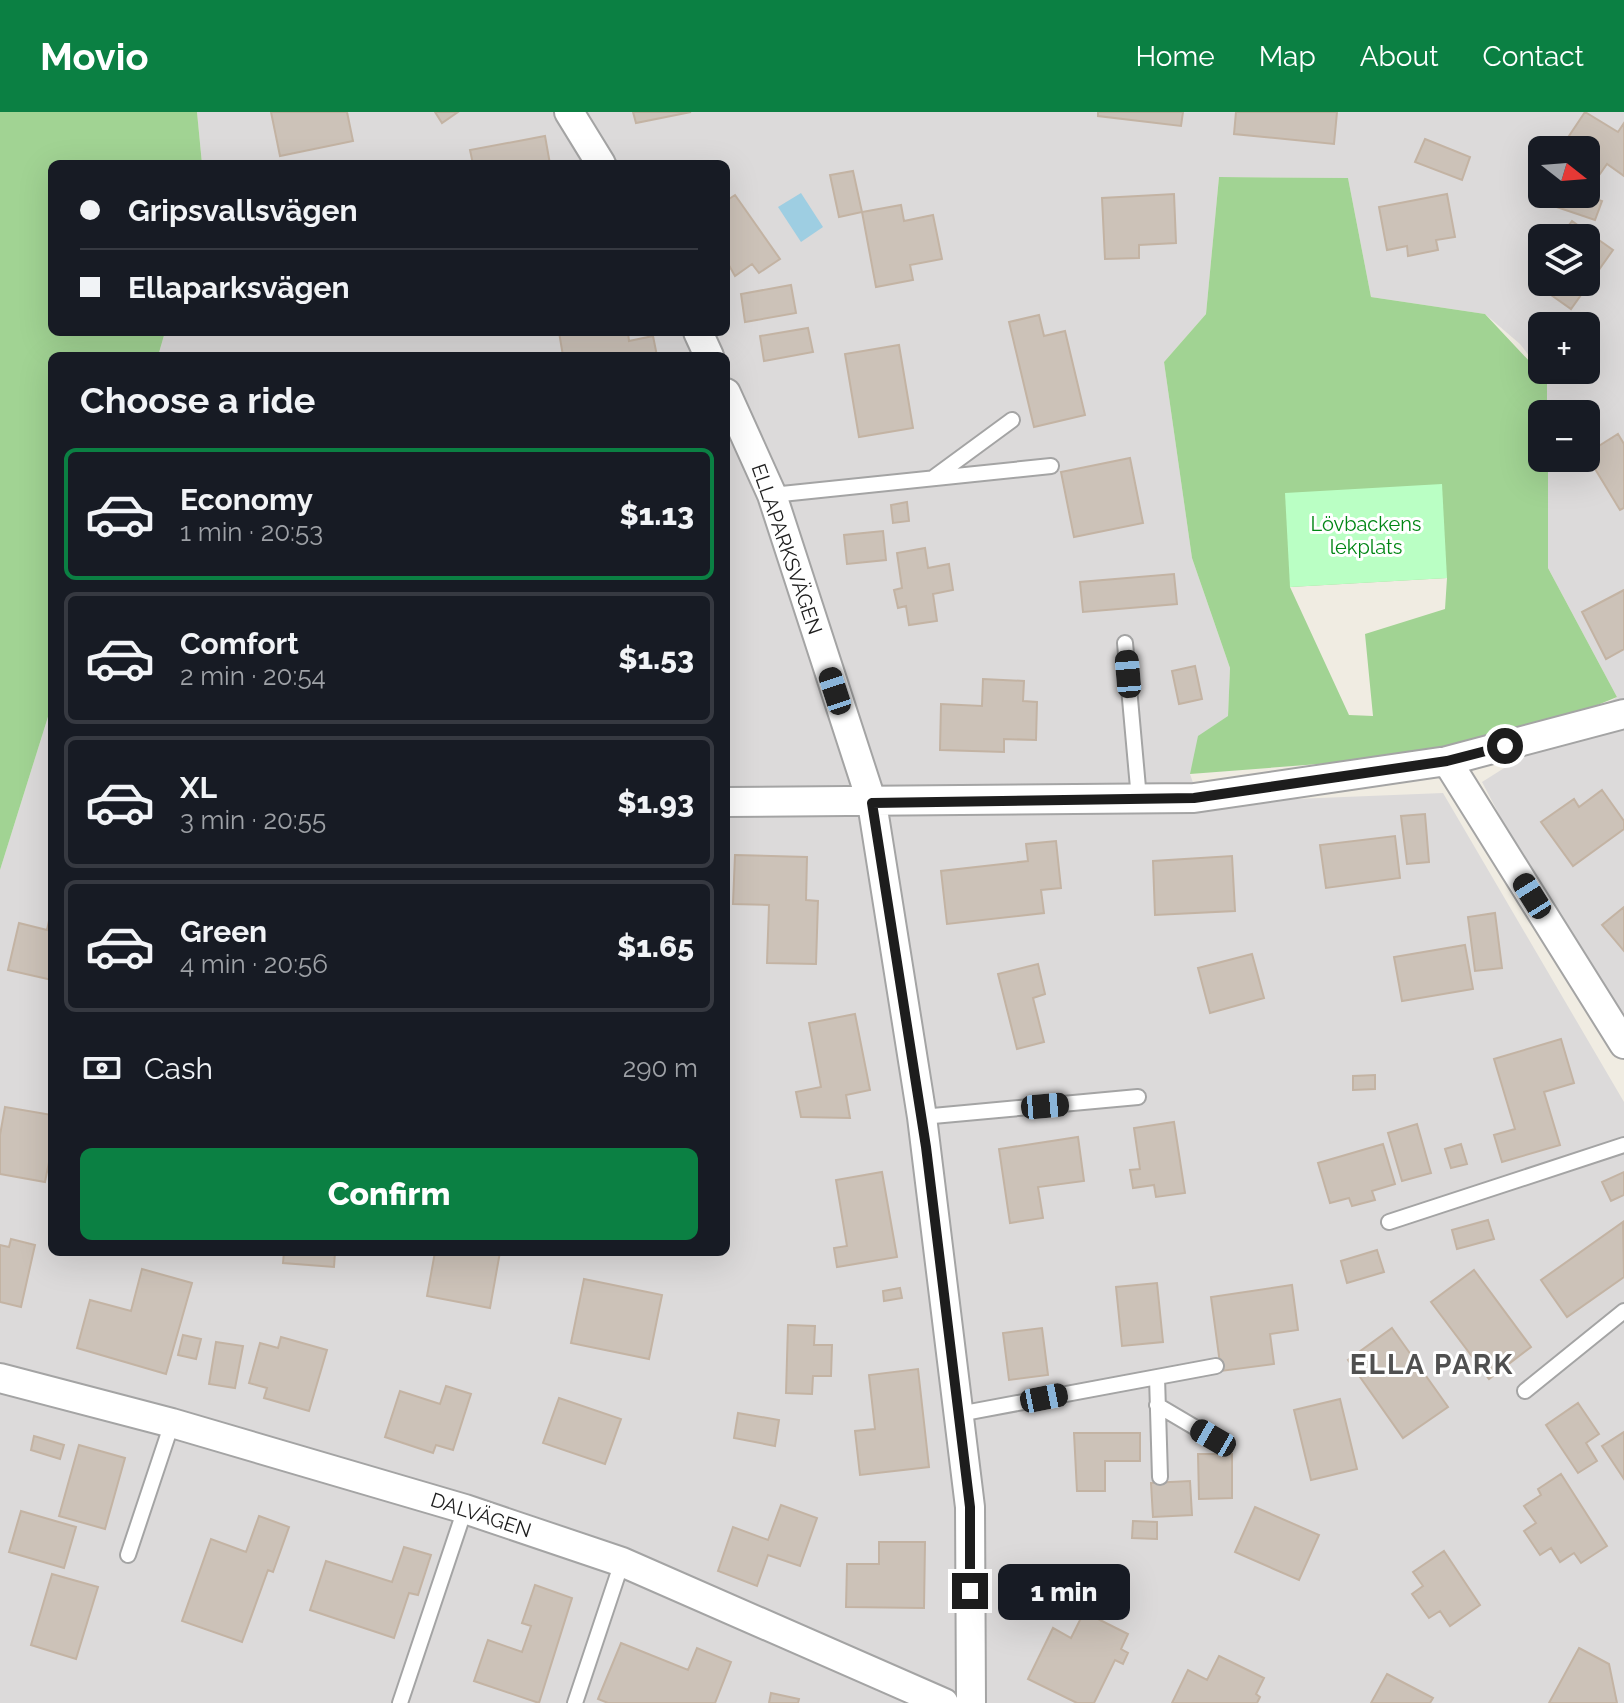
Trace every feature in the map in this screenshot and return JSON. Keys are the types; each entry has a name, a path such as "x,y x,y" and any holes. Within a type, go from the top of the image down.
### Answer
{"street":[{"path":"569,112 599,160"},
{"name":"ELLAPARKSVÄGEN","path":"730,402 772,495 872,803 922,1117 970,1507 971,1703"},
{"path":"730,802 1194,798 1447,761 1624,714"},
{"path":"1447,761 1624,1044"},
{"name":"DALVÄGEN","path":"0,1378 172,1423 465,1509 622,1562 944,1703"}],"lane":[{"path":"933,478 1012,420"},
{"path":"772,495 1051,466"},
{"path":"1125,643 1139,799"},
{"path":"922,1117 1138,1097"},
{"path":"1389,1222 1624,1145"},
{"path":"1525,1391 1624,1311"},
{"path":"959,1414 1216,1366"},
{"path":"1157,1377 1160,1477"},
{"path":"1157,1405 1213,1438"},
{"path":"128,1555 172,1423"},
{"path":"400,1703 465,1509"},
{"path":"575,1703 622,1562"}],"shaded area":[{"path":"197,112 1624,112 1624,1027 1552,915 1482,782 1617,697 1548,568 1548,472 1600,472 1600,400 1547,400 1547,384 1600,384 1600,312 1528,312 1528,354 1485,314 1371,297 1348,178 1219,177 1206,314 1164,362 1192,558 1230,668 1228,717 1190,774 1200,803 1443,793 1624,1102 1624,1703 0,1703 0,870 48,717 48,1256 730,1256 730,352 159,352 164,336 730,336 730,160 202,160"}],"green space":[{"path":"0,112 197,112 202,160 48,160 48,336 164,336 159,352 48,352 48,717 0,870"},
{"path":"1219,177 1348,178 1371,297 1485,314 1528,360 1528,384 1547,384 1547,400 1528,400 1528,472 1548,472 1548,568 1617,697 1486,751 1190,774 1198,736 1228,716 1230,668 1192,558 1164,362 1206,314","holes":["1447,578 1445,609 1365,634 1373,716 1349,715 1290,587"]},
{"name":"Lövbackens lekplats","path":"1442,484 1447,578 1290,587 1285,493"}],"water":[{"path":"801,193 823,227 801,242 778,207"}],"building":[{"path":"271,112 347,112 353,141 280,156"},
{"path":"435,112 458,112 442,123"},
{"path":"633,112 691,112 636,123"},
{"path":"1098,112 1183,112 1181,126 1098,116"},
{"path":"1236,112 1337,112 1334,144 1234,134"},
{"path":"1585,112 1618,132 1624,123 1624,176 1607,164 1600,174 1600,136 1569,136"},
{"path":"545,136 549,160 472,160 470,150"},
{"path":"1425,139 1470,157 1462,180 1415,162"},
{"path":"853,171 862,212 839,217 830,175"},
{"path":"1174,194 1176,243 1139,245 1139,258 1105,259 1102,198"},
{"path":"1447,194 1455,237 1436,240 1438,250 1408,256 1407,246 1387,250 1379,207"},
{"path":"735,195 780,259 759,273 752,264 735,276 730,267 730,198"},
{"path":"901,205 904,221 933,215 942,259 910,265 913,280 876,287 862,212"},
{"path":"1560,208 1599,208 1595,220"},
{"path":"1600,241 1613,250 1600,268"},
{"path":"791,285 796,313 745,322 741,294"},
{"path":"1553,296 1580,296 1571,309"},
{"path":"1039,315 1044,336 1065,331 1085,415 1034,427 1009,322"},
{"path":"808,328 813,352 764,361 760,336"},
{"path":"560,336 628,336 629,341 653,336 656,352 562,352"},
{"path":"899,345 913,428 859,437 845,354"},
{"path":"1618,434 1624,444 1624,508 1620,510 1597,472 1600,472 1600,445"},
{"path":"1130,458 1143,523 1074,537 1061,472"},
{"path":"907,502 909,521 893,523 891,505"},
{"path":"883,531 886,560 847,564 844,535"},
{"path":"925,548 928,568 949,564 953,590 933,594 937,621 909,625 906,606 898,608 894,590 902,588 897,553"},
{"path":"1174,574 1177,604 1083,612 1080,582"},
{"path":"1624,590 1624,649 1606,659 1582,612"},
{"path":"1195,666 1202,699 1179,704 1172,671"},
{"path":"983,679 1024,681 1023,701 1037,702 1036,740 1004,739 1004,752 940,750 941,704 982,706"},
{"path":"1602,790 1624,821 1624,829 1573,866 1541,822 1574,799 1579,807"},
{"path":"1425,814 1429,862 1407,864 1401,816"},
{"path":"1395,836 1400,878 1326,888 1320,845"},
{"path":"1056,841 1061,888 1041,890 1044,913 947,924 941,871 1028,861 1026,844"},
{"path":"735,855 807,857 806,900 818,901 816,964 767,963 769,905 733,904"},
{"path":"1232,856 1235,911 1155,915 1153,861"},
{"path":"1624,907 1624,951 1602,925"},
{"path":"1495,913 1502,968 1475,971 1468,917"},
{"path":"19,923 47,930 48,925 48,979 8,970"},
{"path":"1465,945 1473,989 1402,1001 1394,957"},
{"path":"1252,954 1264,998 1210,1013 1198,968"},
{"path":"1038,964 1045,994 1033,998 1044,1042 1017,1049 998,974"},
{"path":"855,1014 870,1090 846,1095 850,1118 801,1117 796,1092 821,1087 809,1023"},
{"path":"1561,1039 1574,1083 1544,1092 1560,1145 1502,1162 1494,1135 1515,1129 1494,1059"},
{"path":"1375,1075 1375,1089 1353,1090 1353,1076"},
{"path":"5,1107 48,1114 45,1182 0,1174 0,1135"},
{"path":"1174,1122 1185,1193 1156,1197 1154,1185 1133,1188 1130,1170 1140,1169 1134,1128"},
{"path":"1417,1124 1431,1173 1402,1181 1388,1133"},
{"path":"1078,1137 1084,1181 1038,1187 1043,1218 1010,1223 999,1149"},
{"path":"1383,1144 1395,1184 1372,1191 1375,1200 1352,1206 1349,1198 1330,1203 1318,1163"},
{"path":"1461,1144 1467,1164 1451,1168 1445,1149"},
{"path":"882,1172 897,1257 837,1267 834,1248 847,1246 836,1180"},
{"path":"1624,1172 1624,1195 1611,1201 1602,1182"},
{"path":"1488,1220 1494,1239 1457,1249 1452,1230"},
{"path":"1623,1222 1624,1277 1567,1317 1541,1280"},
{"path":"11,1239 35,1245 21,1307 0,1302 0,1245 9,1247"},
{"path":"1377,1250 1384,1272 1347,1283 1341,1261"},
{"path":"284,1256 335,1256 334,1267 283,1263"},
{"path":"434,1256 499,1256 490,1308 427,1296"},
{"path":"142,1269 192,1283 166,1374 77,1348 90,1300 131,1311"},
{"path":"1474,1270 1531,1347 1489,1379 1431,1302"},
{"path":"584,1279 662,1295 649,1359 571,1343"},
{"path":"1157,1283 1163,1342 1122,1346 1116,1287"},
{"path":"1292,1285 1298,1330 1270,1334 1274,1364 1221,1371 1211,1297"},
{"path":"900,1288 902,1298 884,1301 883,1291"},
{"path":"788,1325 815,1326 814,1345 832,1345 831,1376 813,1376 812,1394 786,1393"},
{"path":"1042,1328 1048,1375 1009,1380 1003,1333"},
{"path":"1392,1328 1448,1407 1403,1438 1348,1360"},
{"path":"183,1335 201,1339 196,1359 178,1355"},
{"path":"281,1337 327,1350 309,1411 264,1398 267,1388 249,1383 260,1343 278,1348"},
{"path":"216,1342 243,1346 235,1388 209,1384"},
{"path":"918,1369 929,1467 860,1475 855,1431 875,1429 869,1375"},
{"path":"446,1386 471,1394 453,1450 436,1445 433,1453 385,1437 400,1391 440,1404"},
{"path":"559,1398 621,1419 605,1464 543,1443"},
{"path":"1340,1399 1357,1469 1311,1480 1294,1410"},
{"path":"1578,1403 1599,1434 1586,1443 1597,1461 1578,1473 1546,1425"},
{"path":"738,1413 779,1420 775,1446 734,1438"},
{"path":"1624,1432 1624,1479 1602,1446"},
{"path":"1074,1433 1140,1433 1140,1461 1105,1461 1105,1491 1077,1491"},
{"path":"34,1436 64,1445 60,1459 31,1450"},
{"path":"79,1445 125,1458 105,1529 59,1516"},
{"path":"1198,1454 1232,1454 1232,1498 1199,1499"},
{"path":"1561,1474 1607,1546 1581,1563 1574,1553 1560,1562 1551,1548 1540,1555 1524,1531 1536,1523 1524,1506 1541,1495 1538,1489"},
{"path":"1190,1481 1192,1515 1153,1517 1151,1483"},
{"path":"781,1505 817,1518 800,1566 768,1555 757,1586 718,1571 733,1527 768,1540"},
{"path":"1255,1507 1319,1535 1299,1580 1235,1552"},
{"path":"21,1511 76,1527 64,1568 9,1552"},
{"path":"259,1516 289,1527 273,1572 268,1570 242,1642 182,1621 211,1539 246,1552"},
{"path":"1133,1521 1157,1522 1157,1539 1132,1538"},
{"path":"879,1542 925,1542 924,1608 846,1607 847,1564 879,1564"},
{"path":"404,1547 431,1555 418,1595 409,1593 394,1638 310,1610 326,1561 392,1582"},
{"path":"1444,1551 1480,1605 1450,1626 1440,1611 1429,1618 1412,1594 1423,1586 1413,1572"},
{"path":"52,1574 98,1587 76,1659 31,1645"},
{"path":"535,1585 572,1598 539,1703 474,1681 488,1640 522,1652 531,1626 522,1623"},
{"path":"1084,1612 1128,1634 1121,1649 1128,1653 1123,1664 1115,1660 1094,1703 1077,1703 1028,1679 1053,1628 1071,1638"},
{"path":"621,1643 688,1670 697,1648 731,1662 715,1703 608,1703 598,1699"},
{"path":"1579,1648 1609,1664 1617,1703 1549,1703"},
{"path":"1219,1656 1264,1678 1256,1694 1260,1697 1257,1703 1172,1703 1188,1670 1207,1680"},
{"path":"1387,1674 1433,1698 1430,1703 1371,1703"},
{"path":"771,1693 799,1699 798,1703 769,1703"}],"district":[{"name":"ELLA PARK","path":"1432,1364"}],"route":[{"path":"970,1591 970,1507 926,1147 872,803 1194,798 1447,761 1505,746"}]}
